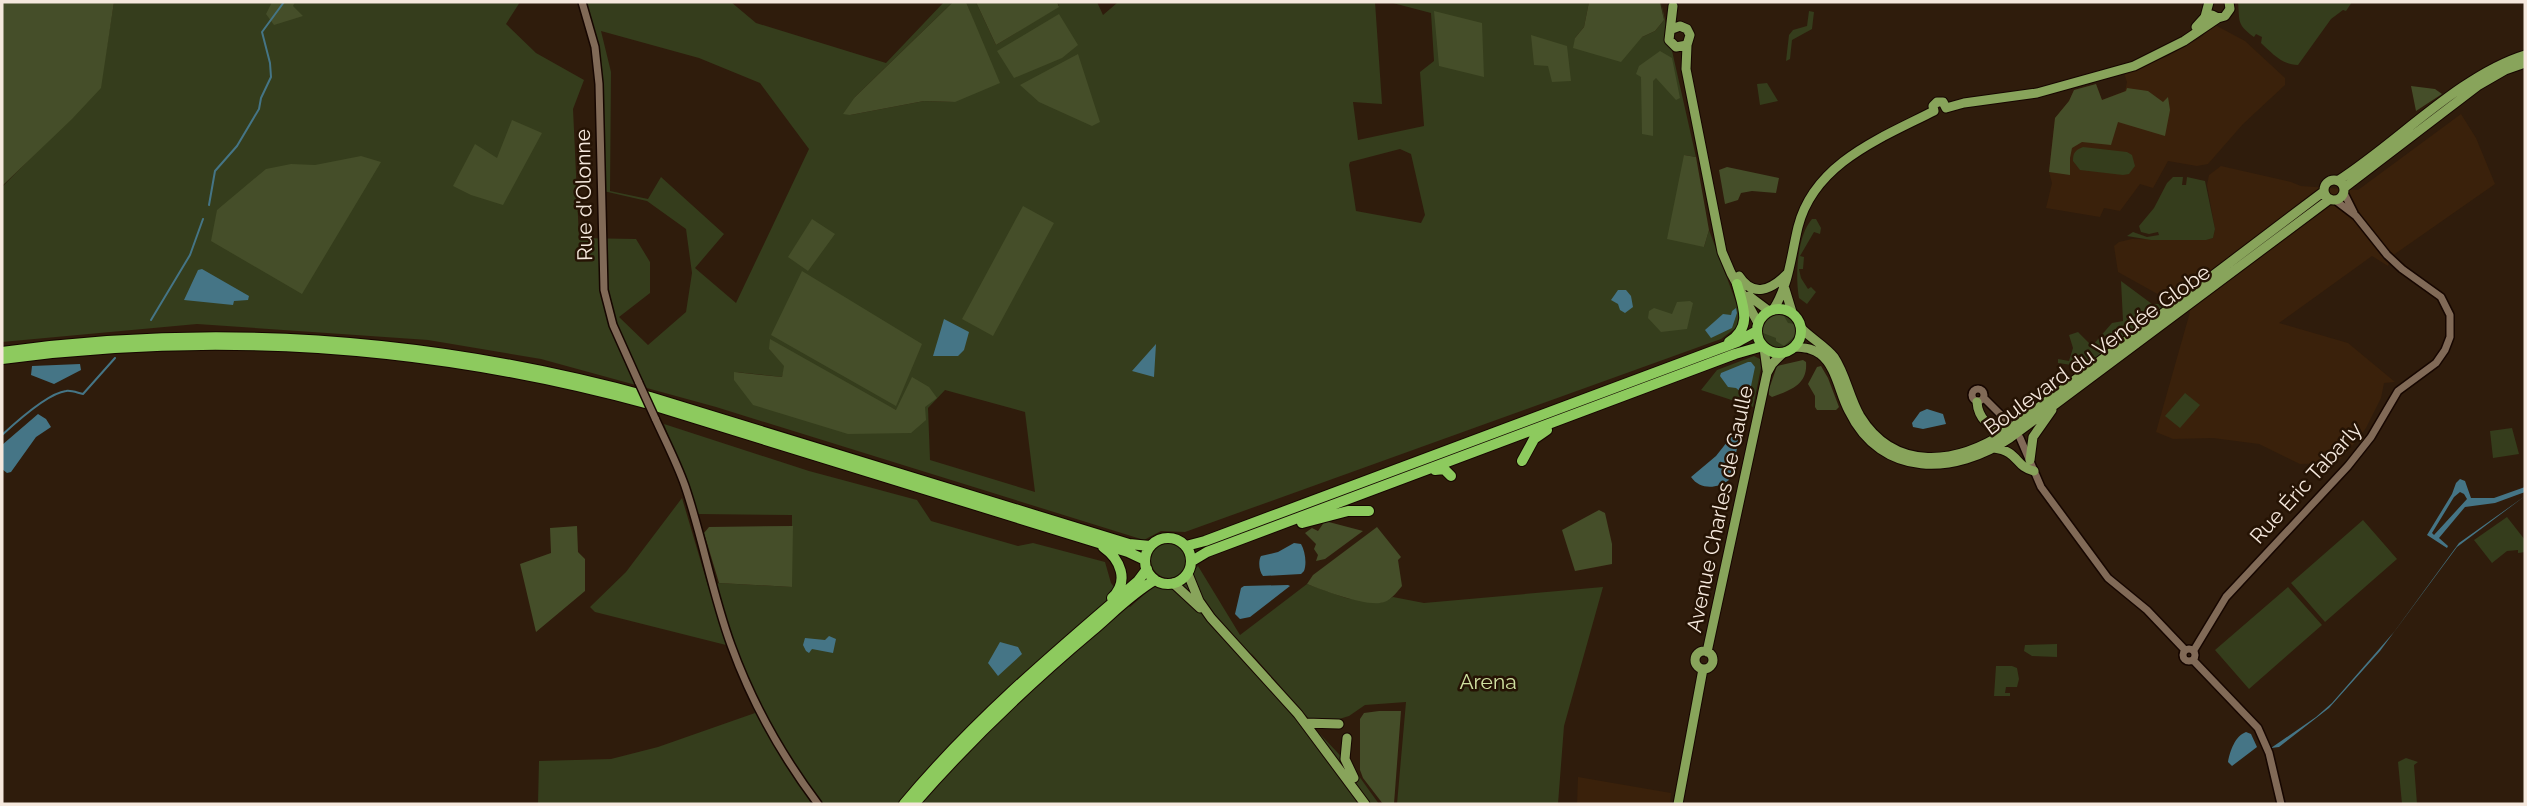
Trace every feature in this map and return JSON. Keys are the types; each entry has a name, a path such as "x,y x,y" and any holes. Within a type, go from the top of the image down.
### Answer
{"highway":[{"path":"1720,347 1738,335 1745,321 1745,310 1738,286"},
{"path":"142,342 346,349 435,359 533,376 649,404 1135,554 1155,580 1173,583 1188,574 1192,561 1202,554 1735,354 1763,347 1783,353 1795,348 1801,339 1799,319 1792,312 1783,309 1771,310 1746,339 1186,546"},
{"path":"1758,327 1763,347"},
{"path":"2,352 237,336 337,340 426,350 534,368 650,397 1134,546 1150,546 1159,539 1168,537 1177,539 1186,546 1192,561"},
{"path":"2,359 118,344"},
{"path":"1522,461 1528,447 1538,436 1609,402"},
{"path":"1414,475 1444,469 1451,476"},
{"path":"1238,541 1339,512 1369,511"},
{"path":"1088,624 1118,592 1122,580 1118,560 1097,542"},
{"path":"904,804 981,721 1138,581 1146,565 1150,546"},
{"path":"914,804 1029,687 1155,580"}],"main road":[{"path":"1738,286 1771,310 1785,289 1800,221 1806,206 1822,180 1864,147 1934,111 1941,114 1946,108 1964,103 2037,93 2134,66 2162,53 2228,14 2229,2"},
{"path":"1673,4 1690,35 1686,69"},
{"path":"1673,4 1672,29 1668,37 1686,69 1722,252 1758,327"},
{"path":"2209,5 2211,15 2218,18"},
{"path":"2097,76 2182,37 2202,22 2209,5"},
{"path":"1672,29 1683,26"},
{"path":"1676,47 1687,45"},
{"path":"2342,187 2475,79 2525,55"},
{"path":"2342,187 2329,180 2324,185 2329,197 2479,85 2505,70 2525,63"},
{"name":"Boulevard du Vendée Globe","path":"1795,348 1812,349 1825,359 1858,427 1888,454 1916,464 1936,466 1966,461 2057,403 2329,197"},
{"name":"Boulevard du Vendée Globe","path":"1802,329 1832,355 1841,369 1859,414 1877,436 1892,447 1917,457 1936,458 1964,454 1991,446 2007,428 2329,197"},
{"path":"1722,252 1742,281 1752,289 1769,289 1788,273"},
{"path":"1785,289 1792,312"},
{"path":"1763,347 1767,373"},
{"path":"1767,373 1772,363 1783,353"},
{"name":"Avenue Charles de Gaulle","path":"1678,804 1703,669 1713,662 1707,652 1767,373"},
{"path":"1980,400 1978,410 1991,428 1991,446 2011,452 2024,467 2034,471"},
{"path":"2030,460 2033,437 2057,403"},
{"path":"1991,428 2007,428"},
{"path":"1188,574 1199,601 1211,618"},
{"path":"1173,583 1211,618 1305,723 1367,804"},
{"path":"1305,723 1339,724"},
{"path":"1347,738 1344,749 1346,764 1367,804"}],"street":[{"name":"Rue d'Olonne","path":"582,2 595,47 599,85 604,290 610,319 685,485 722,617 742,673 778,745 818,804"},
{"path":"2342,187 2356,216"},
{"path":"2329,197 2356,216"},
{"name":"Rue Éric Tabarly","path":"2194,650 2226,597 2371,438 2398,391 2436,363 2448,344 2451,323 2441,297 2387,255 2356,216"},
{"path":"1980,400 2007,428"},
{"path":"2020,438 2045,492 2113,584 2147,610 2185,650"},
{"path":"2185,650 2194,650 2193,660"},
{"path":"2185,650 2185,659 2193,660 2258,728 2268,751 2281,804"}],"shaded area":[{"path":"2215,25 2245,41 2285,78 2285,85 2243,124 2208,164 2197,166 2168,161 2153,188 2140,184 2120,211 2104,208 2100,217 2046,208 2052,183 2049,172 2055,118 2074,90 2096,84 2102,100 2125,91 2127,82 2124,73 2168,56 2200,38"},
{"path":"2461,114 2476,138 2495,184 2392,256 2388,266 2372,256 2279,323 2348,343 2395,382 2384,383 2381,398 2366,428 2349,450 2336,463 2300,464 2259,444 2213,438 2173,439 2156,432 2190,312 2118,272 2114,246 2132,239 2213,238 2215,229 2207,185 2209,175 2221,166 2301,186 2358,190"},
{"path":"1578,777 1671,793 1670,804 1577,804"}],"green space":[{"path":"2,2 114,2 101,88 2,186"},
{"path":"114,2 520,2 506,24 536,53 584,80 573,109 579,238 636,239 650,262 650,293 619,317 648,345 686,312 692,273 686,229 647,201 599,190 594,32 582,2 731,2 756,23 886,63 944,2 953,2 855,97 850,115 924,101 955,102 973,20 966,2 976,2 996,45 1059,6 1057,2 1097,2 1103,15 1117,3 1123,2 1375,2 1382,104 1353,102 1358,140 1424,126 1420,72 1434,61 1431,13 1389,2 1589,2 1584,27 1575,38 1642,37 1655,31 1664,20 1661,2 1696,157 1684,155 1704,247 1709,230 1739,310 1737,327 1721,339 1185,532 1161,531 1144,540 716,407 541,359 428,340 197,324 2,342 2,187 100,88","holes":["601,31 699,58 760,83 809,149 736,303 695,268 724,234 661,177 648,199 610,191 611,72","1400,149 1411,154 1425,215 1421,223 1356,211 1350,162","769,349 896,410 735,372 782,377 785,366","945,390 1025,412 1035,492 930,460 928,408"]},
{"path":"272,2 295,2 293,6 303,16 274,25 266,14"},
{"path":"953,2 966,2 1000,83 955,102 924,101 843,114 855,97"},
{"path":"976,2 1057,2 1059,7 996,45"},
{"path":"1589,2 1660,2 1664,20 1655,31 1642,37 1621,62 1573,48 1575,38 1584,27"},
{"path":"2238,2 2352,2 2346,11 2343,10 2331,19 2298,65 2278,58 2261,43 2262,37 2256,34 2254,37 2244,29 2240,22"},
{"path":"1434,11 1482,23 1484,77 1439,66"},
{"path":"1809,11 1814,12 1812,29 1792,40 1790,59 1786,61 1789,35 1793,30 1807,26"},
{"path":"1059,14 1078,45 1062,58 1014,78 997,51"},
{"path":"1531,35 1567,46 1571,81 1552,82 1548,66 1534,65"},
{"path":"1660,51 1672,58 1680,98 1676,100 1656,78 1653,81 1653,136 1642,134 1641,77 1636,74 1639,66"},
{"path":"1078,54 1100,122 1092,126 1039,102 1020,85"},
{"path":"1767,83 1778,101 1760,105 1757,84"},
{"path":"2096,84 2102,100 2126,91 2127,88 2148,91 2163,102 2168,97 2170,110 2165,136 2118,122 2111,145 2082,142 2072,148 2070,175 2049,172 2055,118 2074,90"},
{"path":"2411,86 2435,89 2442,94 2416,111"},
{"path":"512,120 542,133 503,205 453,186 475,144 497,158"},
{"path":"2083,147 2127,152 2132,155 2135,166 2129,174 2123,175 2080,170 2073,158 2075,152"},
{"path":"1684,155 1696,157 1709,230 1704,247 1667,239"},
{"path":"361,156 381,162 302,294 211,241 217,210 266,169 291,164 315,165"},
{"path":"1727,167 1779,178 1776,193 1741,193 1738,200 1725,204 1719,170"},
{"path":"2173,177 2183,177 2182,185 2186,185 2187,177 2205,181 2215,229 2213,238 2151,240 2127,236 2133,232 2147,237 2159,235 2158,232 2141,232 2139,226"},
{"path":"1023,206 1054,223 993,336 962,319"},
{"path":"812,219 835,234 808,271 788,257"},
{"path":"1812,219 1816,219 1821,228 1820,234 1814,232 1800,256 1804,257 1803,269 1799,269 1808,289 1811,287 1816,292 1807,304 1799,298 1797,268 1803,235"},
{"path":"802,271 922,344 896,406 771,335"},
{"path":"2121,281 2152,304 2166,307 2085,367 2058,363 2058,359 2069,361 2073,348 2069,335 2078,332 2092,346 2112,323 2123,321"},
{"path":"1677,302 1693,303 1687,329 1661,332 1648,318 1649,311 1654,308 1672,314"},
{"path":"1780,312 1794,317 1799,331 1794,345 1780,350 1766,345 1761,331 1766,317"},
{"path":"1776,314 1784,316 1788,323 1795,324 1795,336 1784,346 1776,341 1776,338 1763,333 1762,328 1767,319"},
{"path":"770,339 896,410 912,377 929,387 937,398 925,407 926,420 911,433 848,434 753,405 734,380 734,372 782,377 784,366 769,349"},
{"path":"1754,356 1760,359 1761,368 1753,407 1701,390 1717,370"},
{"path":"1803,360 1806,362 1806,370 1797,386 1772,397 1769,395 1777,366"},
{"path":"1821,366 1839,407 1836,410 1817,410 1815,407 1815,396 1808,384 1817,367"},
{"path":"2185,393 2200,405 2180,428 2165,416"},
{"name":"Arena","path":"664,424 809,471 917,500 931,521 1018,546 1033,543 1105,562 1111,583 1130,607 1154,586 1176,590 1198,566 1240,635 1307,584 1346,598 1380,603 1393,597 1424,603 1603,587 1564,726 1558,804 1397,804 1406,702 1365,705 1349,716 1336,720 1309,719 1251,653 1261,672 1356,772 1379,804 538,804 539,761 611,759 658,747 755,713 726,645 595,612 590,607 626,572 682,498 708,586 719,583 792,587 792,515 698,514"},
{"path":"2512,428 2519,454 2493,458 2490,431"},
{"path":"1599,510 1605,513 1612,544 1612,564 1575,571 1562,530"},
{"path":"2507,517 2525,540 2525,552 2507,551 2492,563 2474,540"},
{"path":"2363,520 2397,559 2325,622 2291,583"},
{"path":"1325,521 1363,531 1325,559 1316,561 1316,544 1305,533 1312,528 1318,531"},
{"path":"577,526 578,552 585,559 585,591 536,632 520,564 551,553 550,528"},
{"path":"793,526 792,587 719,583 704,533 709,527"},
{"path":"1377,527 1401,557 1398,560 1402,586 1390,599 1380,603 1363,602 1307,584 1313,575"},
{"path":"1169,542 1182,547 1187,560 1182,573 1169,578 1156,573 1151,560 1156,547"},
{"path":"2288,587 2322,625 2249,689 2215,650"},
{"path":"2057,644 2057,657 2032,656 2024,651 2025,645"},
{"path":"1996,666 2017,668 2017,687 2006,687 2005,693 2010,693 2010,696 1994,696"},
{"path":"1401,711 1394,804 1383,804 1360,770 1360,719 1364,713"},
{"path":"2406,758 2418,762 2414,765 2417,804 2402,804 2398,762"}],"water":[{"path":"202,269 249,296 248,300 234,301 233,305 184,300 198,270"},
{"path":"1618,290 1626,290 1631,296 1633,307 1625,313 1611,300"},
{"path":"1736,308 1732,328 1711,338 1705,330 1723,314 1731,315"},
{"path":"944,319 969,332 964,350 958,356 933,356"},
{"path":"1156,344 1154,377 1132,371"},
{"path":"1748,362 1755,367 1750,391 1742,393 1736,388 1728,387 1720,376 1721,373"},
{"path":"80,364 81,370 54,384 31,375 32,366"},
{"path":"1927,409 1943,414 1946,424 1923,429 1913,427 1912,423 1920,412"},
{"path":"38,414 46,419 51,427 36,437 11,472 7,473 2,469 2,445"},
{"path":"1731,437 1738,437 1739,441 1729,480 1709,487 1699,484 1691,477 1716,456"},
{"path":"2460,479 2465,481 2471,498 2494,498 2525,487 2525,492 2495,503 2465,507 2439,538 2447,548 2427,535","holes":["2460,492 2467,499 2434,535 2432,533 2454,497"]},
{"path":"2525,496 2457,547 2380,651 2329,708 2279,747 2271,748 2332,703 2394,632 2459,543"},
{"path":"1294,543 1301,544 1304,550 1304,571 1301,574 1263,576 1259,566 1261,556 1278,552"},
{"path":"1244,586 1290,586 1250,617 1240,619 1235,614 1241,588"},
{"path":"829,636 836,639 833,653 812,649 809,653 803,645 805,638 825,640"},
{"path":"1000,642 1018,647 1022,654 998,676 988,663"},
{"path":"2246,732 2251,734 2257,747 2232,766 2228,762 2232,749 2236,740"}],"waterway":[{"path":"209,205 215,171 237,146 259,109 271,77 262,32 284,2"},
{"path":"151,320 190,255 203,219"},
{"path":"2,435 50,397 68,391 83,394 115,358"}]}
